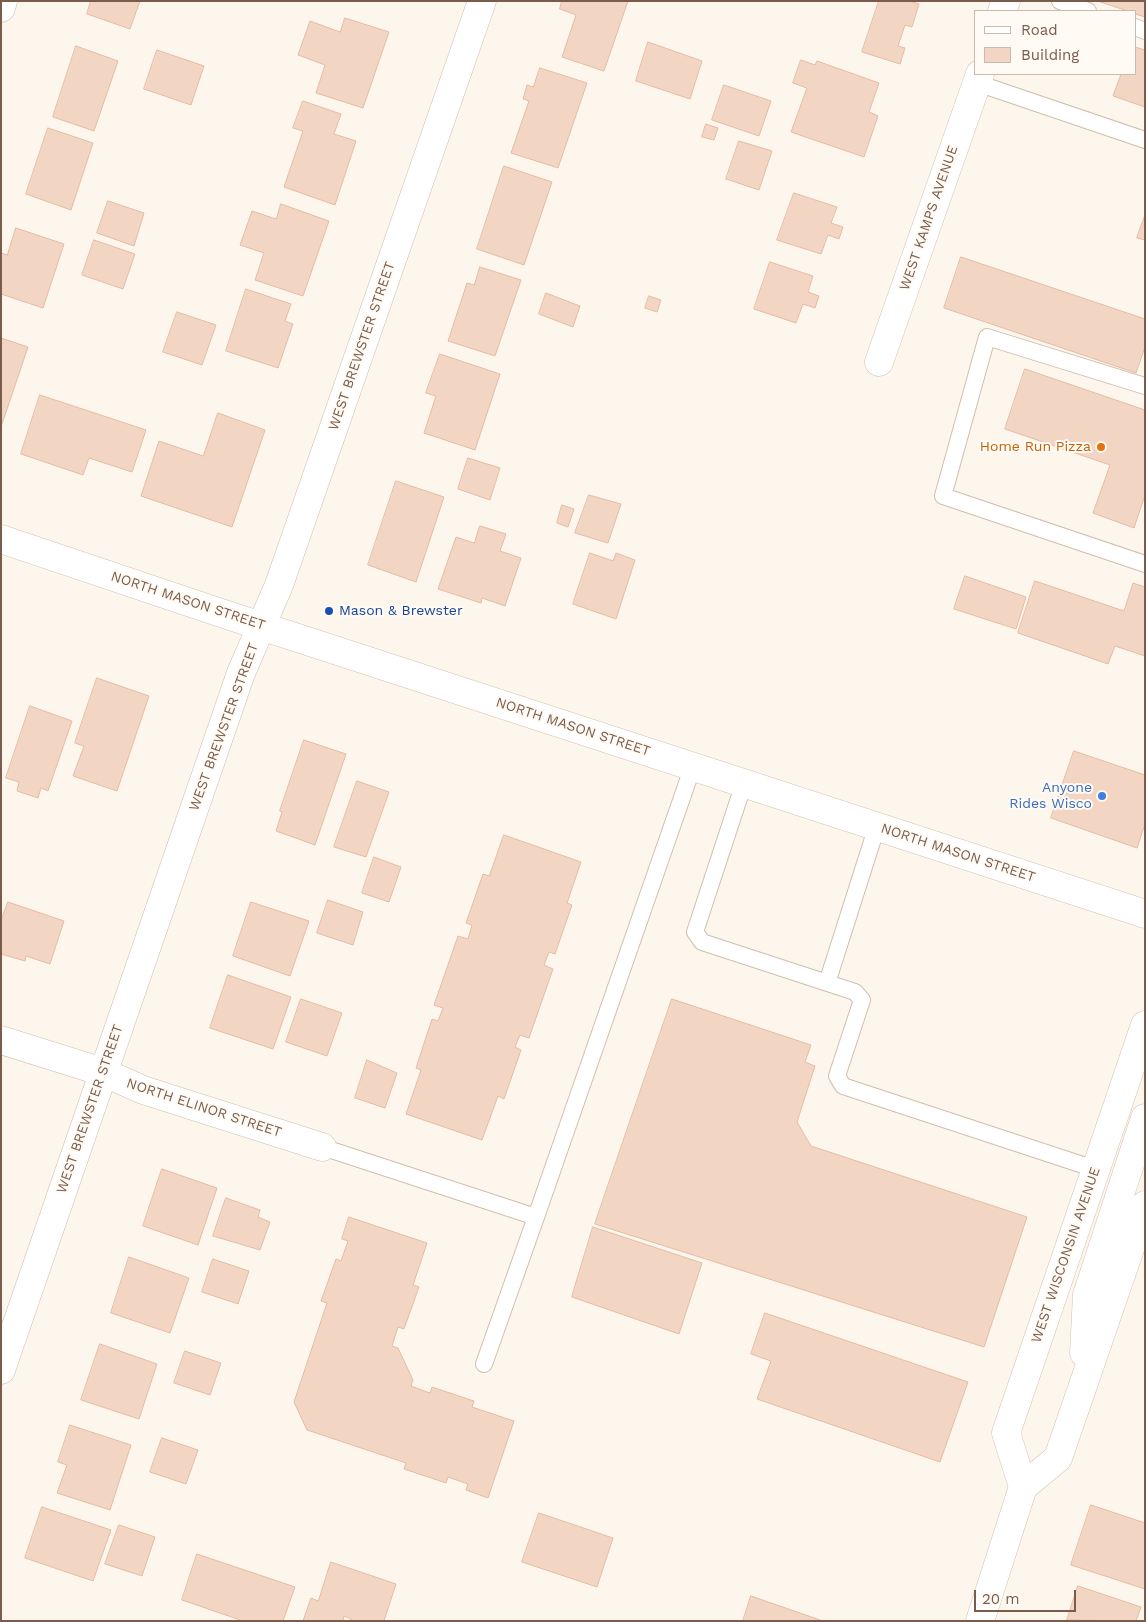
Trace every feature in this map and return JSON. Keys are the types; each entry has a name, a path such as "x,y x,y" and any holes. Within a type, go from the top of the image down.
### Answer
{"main road":[{"path":"1,8 4,1"},
{"name":"WEST BREWSTER STREET","path":"1,1370 241,673 279,585 482,1"},
{"name":"WEST KAMPS AVENUE","path":"879,362 979,79"},
{"name":"NORTH MASON STREET","path":"1,539 1145,914"},
{"name":"WEST WISCONSIN AVENUE","path":"1023,1486 1006,1433 1145,1025"},
{"name":"NORTH ELINOR STREET","path":"1,1040 103,1072 143,1090 322,1147"},
{"path":"1082,1387 1087,1295 1145,1118"},
{"path":"980,1621 1023,1486 1058,1458 1145,1205"}],"lane":[{"path":"1060,1 1085,10"},
{"path":"979,79 1145,140"},
{"path":"1145,386 987,338 943,496 1145,564"},
{"path":"484,1364 693,766"},
{"path":"744,783 695,932 702,942 856,992 862,1000 837,1076 843,1086 1095,1169"},
{"path":"827,983 877,826"},
{"path":"322,1147 536,1217"}],"building":[{"path":"91,1 140,1 130,29 87,14"},
{"path":"562,1 628,1 604,71 562,57 576,15 560,9"},
{"path":"879,1 910,1 919,4 912,27 905,25 898,46 905,48 900,64 862,52"},
{"path":"1098,1 1145,1 1145,17 1136,14 1136,10 1125,10"},
{"path":"345,18 389,32 363,108 316,93 325,65 298,55 310,21 340,32"},
{"path":"648,42 702,61 690,99 636,81"},
{"path":"76,46 118,61 94,131 53,117"},
{"path":"1136,47 1145,50 1145,107 1113,96 1121,75 1136,75"},
{"path":"157,50 204,66 191,105 144,89"},
{"path":"801,60 815,65 817,61 879,83 869,112 878,116 864,157 791,132 807,88 793,83"},
{"path":"540,68 587,83 558,168 511,153 529,101 523,99 527,85 533,87"},
{"path":"724,85 771,101 759,136 712,120"},
{"path":"303,101 341,114 334,134 356,141 335,205 284,187 303,131 293,128"},
{"path":"706,124 718,128 714,140 702,137"},
{"path":"48,128 93,143 71,210 26,194"},
{"path":"739,141 772,151 759,190 726,179"},
{"path":"504,166 552,182 524,265 477,249"},
{"path":"794,193 837,207 831,223 843,227 839,239 828,235 821,254 777,240"},
{"path":"108,201 144,213 134,246 97,233"},
{"path":"281,204 329,221 303,296 255,280 264,253 240,245 252,211 276,219"},
{"path":"1145,215 1145,240 1137,238"},
{"path":"16,228 64,244 43,308 1,294 1,253 7,255"},
{"path":"94,240 135,254 123,289 82,275"},
{"path":"961,257 1145,319 1145,347 1136,373 944,308"},
{"path":"770,262 813,276 808,292 819,296 815,308 803,304 796,323 754,309"},
{"path":"480,267 521,280 495,356 448,341 467,283 474,285"},
{"path":"246,289 291,304 285,321 293,324 278,368 226,351"},
{"path":"546,293 580,306 573,327 539,314"},
{"path":"649,296 661,300 657,312 645,308"},
{"path":"177,312 216,325 202,365 163,352"},
{"path":"1,338 28,347 1,427"},
{"path":"440,354 500,374 475,450 424,433 436,396 426,393"},
{"name":"Home Run Pizza","path":"1025,369 1145,410 1145,495 1134,528 1093,513 1110,465 1005,429"},
{"path":"40,395 146,430 132,472 89,458 83,475 21,454"},
{"path":"218,413 265,430 232,527 141,496 159,441 203,456"},
{"path":"468,458 500,468 490,500 458,489"},
{"path":"396,481 444,497 416,582 368,565"},
{"path":"589,495 621,504 608,543 575,533"},
{"path":"562,505 574,509 568,527 557,523"},
{"path":"480,526 506,534 500,551 521,558 505,606 482,598 481,603 438,589 456,537 474,543"},
{"path":"590,553 613,561 616,553 635,560 616,619 573,604"},
{"path":"965,576 1026,597 1016,629 954,609"},
{"path":"1035,581 1124,611 1133,583 1145,587 1145,656 1115,646 1108,664 1018,633"},
{"path":"97,678 149,696 117,791 73,776 84,746 75,743"},
{"path":"30,706 72,721 48,791 41,788 38,798 17,791 19,782 6,778"},
{"path":"304,740 346,754 315,845 276,831 282,812 280,811"},
{"name":"Anyone Rides Wisco","path":"1074,751 1145,775 1145,824 1137,848 1051,818"},
{"path":"357,781 389,792 366,857 334,847"},
{"path":"504,835 581,862 567,903 572,905 555,954 549,952 544,965 553,969 529,1038 520,1035 515,1047 521,1050 504,1099 498,1096 482,1140 406,1114 421,1070 416,1068 432,1019 438,1021 443,1008 434,1005 458,936 468,939 472,925 466,923 483,874 489,876"},
{"path":"374,857 401,867 389,902 362,893"},
{"path":"328,900 363,912 353,945 317,933"},
{"path":"8,902 64,921 50,964 26,956 25,961 1,954 1,921"},
{"path":"251,902 309,921 290,976 233,956"},
{"path":"228,975 291,997 273,1049 210,1028"},
{"path":"301,999 342,1013 327,1056 286,1042"},
{"path":"672,999 811,1045 805,1062 815,1066 797,1122 811,1146 1027,1217 984,1347 595,1224"},
{"path":"367,1060 397,1073 385,1108 355,1098"},
{"path":"162,1169 217,1188 198,1245 143,1226"},
{"path":"226,1198 260,1210 258,1217 270,1222 260,1250 213,1236"},
{"path":"349,1217 427,1243 413,1285 419,1287 404,1329 398,1327 392,1346 398,1348 413,1380 411,1386 430,1393 432,1387 474,1401 472,1407 514,1421 488,1498 466,1490 468,1484 448,1477 446,1483 404,1469 406,1463 307,1430 294,1402 327,1303 321,1301 336,1259 341,1261 348,1241 342,1239"},
{"path":"593,1227 702,1263 679,1334 572,1297"},
{"path":"129,1257 189,1278 170,1333 111,1313"},
{"path":"213,1259 249,1271 238,1304 202,1292"},
{"path":"765,1313 968,1382 940,1462 757,1399 771,1361 751,1354"},
{"path":"100,1344 157,1364 139,1419 81,1400"},
{"path":"185,1351 221,1363 210,1395 174,1383"},
{"path":"70,1425 131,1445 110,1510 57,1493 67,1465 58,1462"},
{"path":"162,1438 198,1450 186,1484 150,1472"},
{"path":"1091,1505 1145,1523 1145,1589 1071,1565"},
{"path":"42,1507 111,1530 93,1581 25,1558"},
{"path":"539,1513 613,1538 597,1587 522,1562"},
{"path":"119,1525 155,1537 142,1576 105,1564"},
{"path":"197,1554 295,1587 283,1621 243,1621 182,1600"},
{"path":"331,1562 396,1584 384,1621 351,1621 351,1619 344,1616 343,1621 303,1621 311,1598 318,1601"},
{"path":"1078,1586 1141,1607 1136,1621 1067,1620"},
{"path":"751,1596 823,1621 743,1621"}],"place":[{"name":"Home Run Pizza","path":"1101,447"},
{"name":"Mason & Brewster","path":"329,611"},
{"name":"Anyone Rides Wisco","path":"1102,796"}]}
